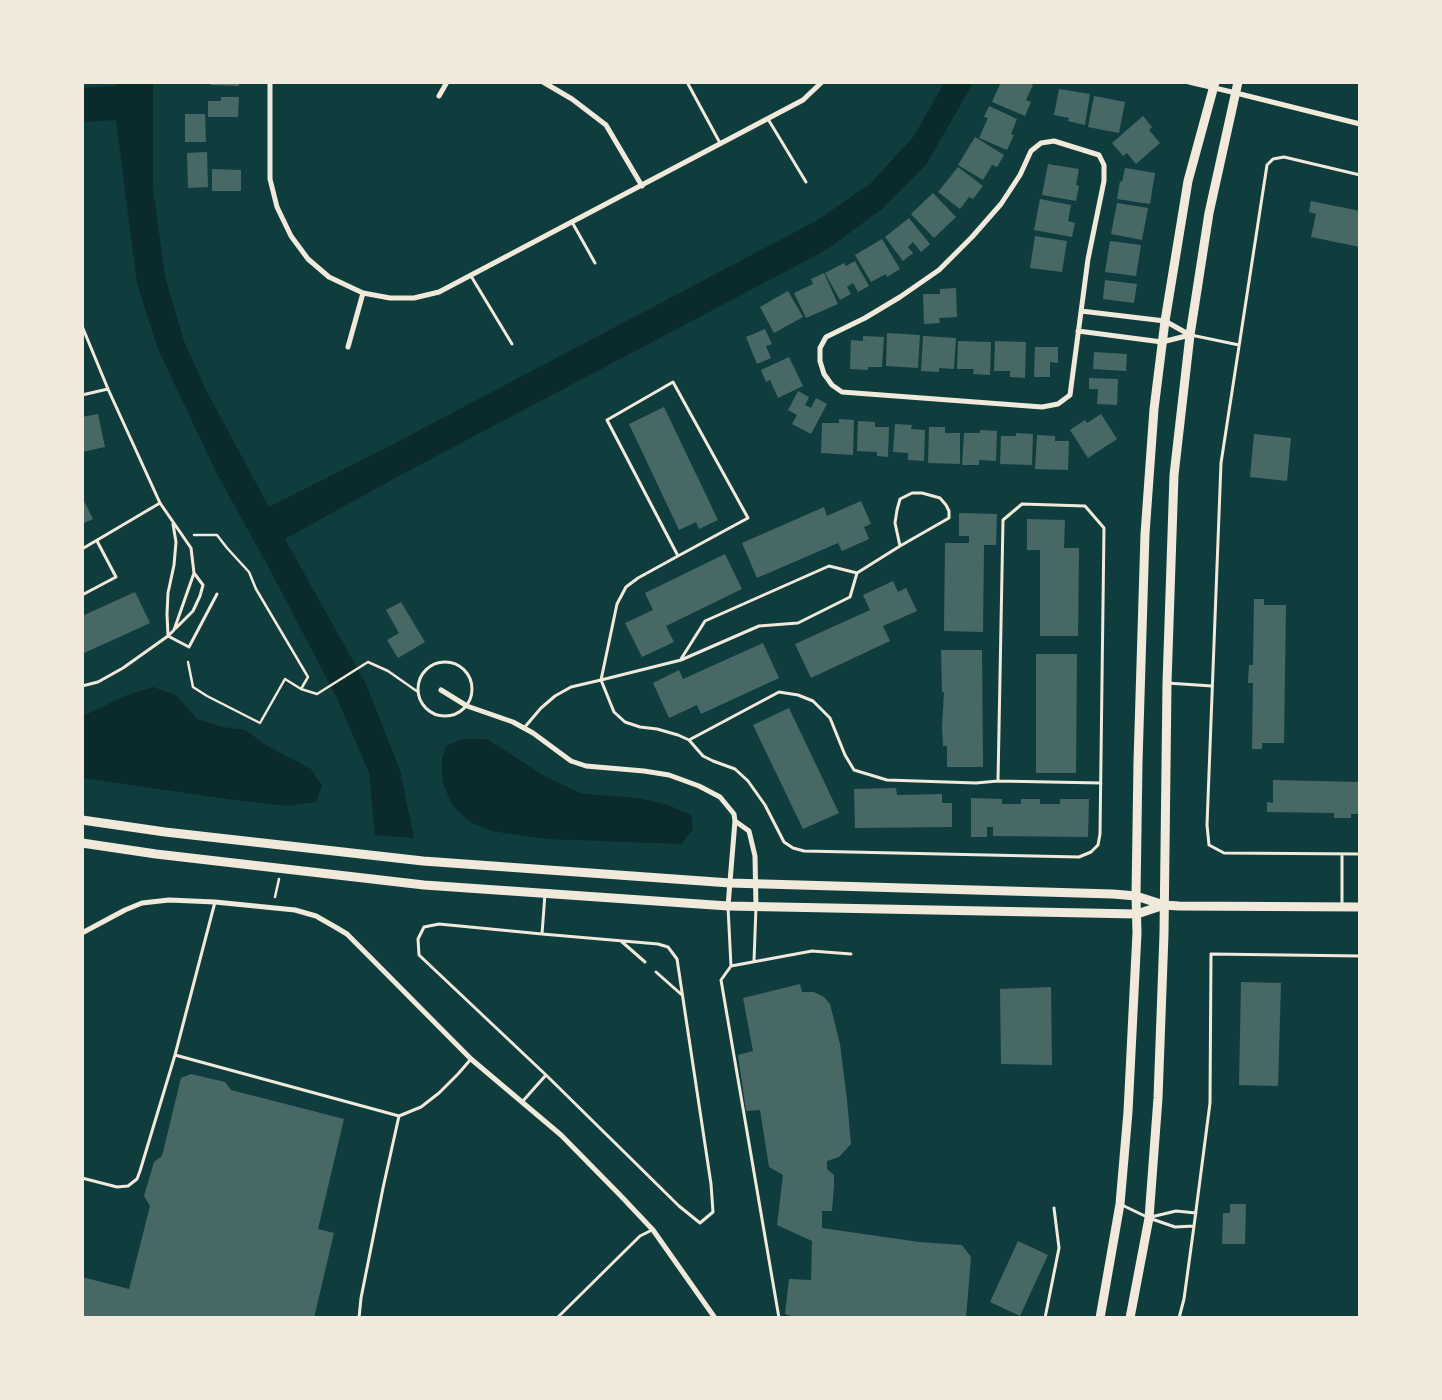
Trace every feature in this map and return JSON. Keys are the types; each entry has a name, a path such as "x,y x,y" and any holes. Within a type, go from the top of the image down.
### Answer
{"street":[{"path":"270,82 270,179 277,207 291,236 308,259 329,277 363,293 390,298 414,298 439,292 803,100 822,82"},
{"path":"439,96 447,82"},
{"path":"543,82 572,99 606,126 642,186"},
{"path":"1189,82 1214,85 1236,93 1360,124"},
{"path":"1130,1318 1148,1218 1158,1098 1164,905 1167,683 1174,475 1190,335 1209,213 1238,82"},
{"path":"1100,1318 1120,1204 1128,1112 1137,933 1138,762 1144,534 1154,409 1165,320 1188,181 1214,85"},
{"path":"1054,141 1100,154 1104,164 1104,182 1088,259 1078,330 1070,395 1058,404 1042,408 842,392 832,385 824,374 820,362 820,348 826,337 866,318 939,270 972,237 1000,204 1020,175 1031,151 1041,143 1054,141"},
{"path":"348,347 363,293"},
{"path":"1081,312 1165,320 1190,335"},
{"path":"1078,330 1162,342 1190,335"},
{"path":"441,690 467,706 489,712 524,728 571,761 586,766 669,775 699,786 720,797 734,814 736,821 732,846 728,906"},
{"path":"82,820 165,832 370,856 730,883 1113,894 1136,896 1164,905 1360,907"},
{"path":"736,821 749,831 755,856 756,907"},
{"path":"82,843 156,854 424,885 728,906 1137,914 1164,905"},
{"path":"82,933 142,903 168,900 215,902 294,910 316,916 347,934 471,1059 561,1134 653,1230 715,1318"}],"lane":[{"path":"686,82 720,144"},
{"path":"768,118 806,182"},
{"path":"1360,175 1284,157 1273,159 1267,165 1221,463 1207,825 1209,845 1224,853 1360,854"},
{"path":"572,222 595,263"},
{"path":"471,276 512,344"},
{"path":"82,326 85,340 160,503 191,548 194,574 174,630"},
{"path":"1190,335 1239,345"},
{"path":"678,556 606,420 673,382 748,518 638,578 626,587 617,604 601,680 614,712 625,722 640,727 657,729 689,740 703,756 735,770 748,781 765,805 784,842 793,848 804,851 1079,857 1091,852 1098,845 1100,834 1104,528 1085,506 1022,504 1003,520 998,781"},
{"path":"82,396 108,389"},
{"path":"524,728 541,708 555,696 571,687 680,660 759,626 798,623 850,597 857,573 949,518 949,511 940,498 922,493 912,493 900,499 896,510 895,523 900,546"},
{"path":"82,549 160,503"},
{"path":"168,636 168,594 174,565 176,542 172,521"},
{"path":"82,595 116,578 98,541"},
{"path":"680,660 705,621 829,566 857,573"},
{"path":"82,686 98,682 123,668 168,636 193,611 200,596 202,585 194,574"},
{"path":"168,636 189,647 217,594"},
{"path":"444,661 459,665 465,670 470,676 473,691 467,706 455,715 447,716 439,716 426,708 421,702 418,692 420,679 429,666 444,661"},
{"path":"1167,683 1212,686"},
{"path":"689,740 779,692 798,695 813,701 830,718 845,755 854,770 888,780 976,783 998,781 1100,783"},
{"path":"1342,854 1342,906"},
{"path":"542,934 546,893"},
{"path":"82,1178 117,1187 128,1186 137,1179 175,1055 215,902"},
{"path":"728,906 731,966 721,980 779,1318"},
{"path":"754,961 756,907"},
{"path":"439,924 542,934 658,944 668,947 677,959 714,1212 700,1223 679,1206 546,1075 419,955 418,938 424,927 439,924"},
{"path":"621,941 645,962"},
{"path":"731,966 812,951 851,954"},
{"path":"1178,1318 1184,1299 1210,1103 1211,954 1360,956"},
{"path":"656,972 682,995"},
{"path":"175,1055 399,1116 421,1107 439,1093 471,1059"},
{"path":"522,1102 546,1075"},
{"path":"359,1318 372,1241 399,1116"},
{"path":"1120,1204 1148,1218 1175,1227 1194,1226"},
{"path":"1044,1318 1059,1248 1054,1208"},
{"path":"1148,1218 1176,1212 1196,1213"},
{"path":"557,1318 640,1236 653,1230"}],"path":[{"path":"194,535 217,535 249,572 256,589 308,677 301,689"},
{"path":"188,662 193,687 260,723 285,679 301,689 317,694 368,662 388,671 418,692"},
{"path":"276,897 279,879"}],"water":[{"path":"117,83 153,83 153,188 165,277 184,341 206,390 269,507 382,450 816,221 870,184 914,136 944,83 973,83 926,165 882,209 826,250 397,477 285,539 366,684 400,770 414,838 375,835 369,773 336,696 217,474 158,349 137,284 116,120 83,122 82,88 116,86"},
{"path":"153,687 176,695 197,719 223,727 245,730 266,745 311,769 322,786 316,802 288,806 83,778 83,716 127,695"},
{"path":"464,739 487,739 546,777 583,794 639,798 668,805 691,815 693,829 681,844 547,839 491,831 468,821 451,803 442,780 442,758 446,746"}],"building":[{"path":"210,82 239,82 239,86 210,85"},
{"path":"1001,82 1027,82 1033,85 1026,100 1031,102 1025,116 992,102"},
{"path":"1059,89 1090,94 1085,125 1068,121 1069,118 1054,115"},
{"path":"1094,96 1125,102 1119,133 1088,127"},
{"path":"221,97 239,97 238,117 208,117 208,101 221,101"},
{"path":"989,106 1017,119 1011,134 1014,135 1007,150 979,138 988,118 984,117"},
{"path":"185,114 205,114 206,142 185,142"},
{"path":"1143,116 1152,127 1149,130 1160,143 1136,164 1127,153 1123,156 1112,143"},
{"path":"975,137 1004,155 997,167 992,165 983,180 958,165"},
{"path":"207,152 208,187 188,188 187,153"},
{"path":"1048,164 1079,169 1076,185 1079,186 1076,201 1042,195"},
{"path":"958,167 983,186 973,199 969,197 960,209 938,192"},
{"path":"1125,168 1155,173 1150,204 1117,199 1120,181 1122,182"},
{"path":"212,169 241,170 241,191 212,191"},
{"path":"933,193 956,217 934,238 911,214"},
{"path":"1040,199 1071,205 1068,221 1075,223 1072,237 1034,230"},
{"path":"1311,201 1360,211 1360,247 1311,237 1316,214 1309,212"},
{"path":"1117,203 1148,208 1142,240 1111,234"},
{"path":"909,218 930,244 921,252 913,242 908,247 913,253 903,261 885,237"},
{"path":"1035,236 1067,241 1062,272 1030,268"},
{"path":"882,239 900,269 887,277 886,274 871,282 855,255"},
{"path":"1110,241 1141,245 1136,276 1105,272"},
{"path":"855,261 869,286 858,292 853,283 847,287 851,294 840,300 825,273 844,263 846,266"},
{"path":"824,273 838,304 806,318 794,293 813,284 811,279"},
{"path":"1105,280 1137,284 1134,303 1103,299"},
{"path":"956,288 957,317 939,318 940,323 924,324 923,294 940,294 940,289"},
{"path":"788,291 803,317 774,333 760,307"},
{"path":"765,329 772,344 766,346 771,358 757,364 746,337"},
{"path":"887,333 920,335 918,368 886,366"},
{"path":"863,336 884,337 882,367 868,367 868,370 850,369 851,340 863,341"},
{"path":"923,336 956,338 954,369 939,368 939,372 921,371"},
{"path":"958,341 991,342 990,375 973,374 974,369 957,369"},
{"path":"995,341 1026,342 1025,378 1010,377 1010,371 994,371"},
{"path":"1035,347 1058,347 1058,363 1050,362 1050,377 1034,377"},
{"path":"1094,352 1127,354 1126,371 1093,369"},
{"path":"789,357 803,386 778,398 770,380 766,382 761,370"},
{"path":"1089,378 1118,379 1117,405 1097,404 1098,389 1089,389"},
{"path":"798,391 809,397 805,405 811,408 816,398 827,404 811,434 792,424 797,415 788,410"},
{"path":"664,407 718,520 699,529 696,522 679,530 629,424"},
{"path":"98,414 105,447 82,452 82,417"},
{"path":"1101,414 1117,439 1088,458 1070,430 1085,420 1087,423"},
{"path":"839,419 854,420 853,455 821,453 822,423 839,423"},
{"path":"858,421 875,422 875,427 889,427 888,457 877,456 877,452 857,451"},
{"path":"895,424 912,425 911,429 925,430 924,461 908,460 908,453 893,452"},
{"path":"929,427 945,427 945,433 960,433 960,464 928,463"},
{"path":"980,430 997,431 996,461 979,460 979,465 962,465 964,433 980,433"},
{"path":"1016,433 1033,434 1032,465 1000,464 1001,436 1016,436"},
{"path":"1254,434 1291,438 1287,481 1250,477"},
{"path":"1037,435 1055,436 1055,441 1069,441 1068,470 1035,469"},
{"path":"82,497 93,519 82,524"},
{"path":"861,501 871,524 864,527 869,539 842,551 838,543 757,578 742,543 824,507 827,516"},
{"path":"959,513 997,514 996,545 984,545 983,632 944,631 945,543 969,543 969,536 959,536"},
{"path":"1027,519 1065,520 1064,548 1079,548 1078,636 1040,636 1040,550 1027,550"},
{"path":"725,554 742,589 666,626 674,642 642,657 625,623 653,610 645,593"},
{"path":"893,581 898,592 906,588 917,611 883,626 890,641 811,678 795,644 870,610 863,595"},
{"path":"135,592 150,623 82,654 82,616"},
{"path":"1254,599 1264,599 1264,605 1286,605 1284,743 1262,743 1262,749 1252,749 1253,683 1248,683 1249,665 1253,665"},
{"path":"401,602 425,642 398,658 387,640 399,633 386,610"},
{"path":"763,643 779,678 701,714 697,705 669,718 653,683 679,670 683,679"},
{"path":"941,650 982,650 983,767 947,767 947,746 943,746 942,727 944,692 942,692"},
{"path":"1036,654 1077,654 1076,773 1036,773"},
{"path":"789,708 839,813 803,829 753,725"},
{"path":"1273,780 1360,782 1360,814 1351,814 1351,818 1334,818 1334,813 1267,812 1267,802 1273,803"},
{"path":"896,788 897,795 942,794 942,803 952,803 952,827 855,828 854,789"},
{"path":"971,798 1002,799 1002,804 1021,804 1021,799 1040,799 1040,804 1060,804 1060,799 1089,799 1088,837 993,836 993,827 987,827 987,837 971,837"},
{"path":"1241,982 1281,983 1278,1086 1239,1085"},
{"path":"800,984 802,992 814,992 824,997 830,1004 840,1044 851,1144 839,1157 827,1161 827,1169 834,1175 834,1186 832,1211 822,1211 822,1228 919,1242 962,1245 971,1257 966,1318 797,1318 785,1314 789,1279 811,1280 812,1241 777,1225 783,1175 769,1167 760,1110 746,1111 738,1055 753,1051 743,998"},
{"path":"1051,987 1052,1065 1001,1064 1000,989"},
{"path":"191,1074 225,1082 231,1090 344,1119 318,1229 334,1233 314,1318 82,1318 82,1277 129,1289 150,1206 144,1196 154,1162 162,1156 181,1078"},
{"path":"1230,1204 1246,1204 1245,1244 1222,1244 1223,1213 1230,1213"},
{"path":"1018,1241 1048,1255 1020,1316 990,1302"}]}
